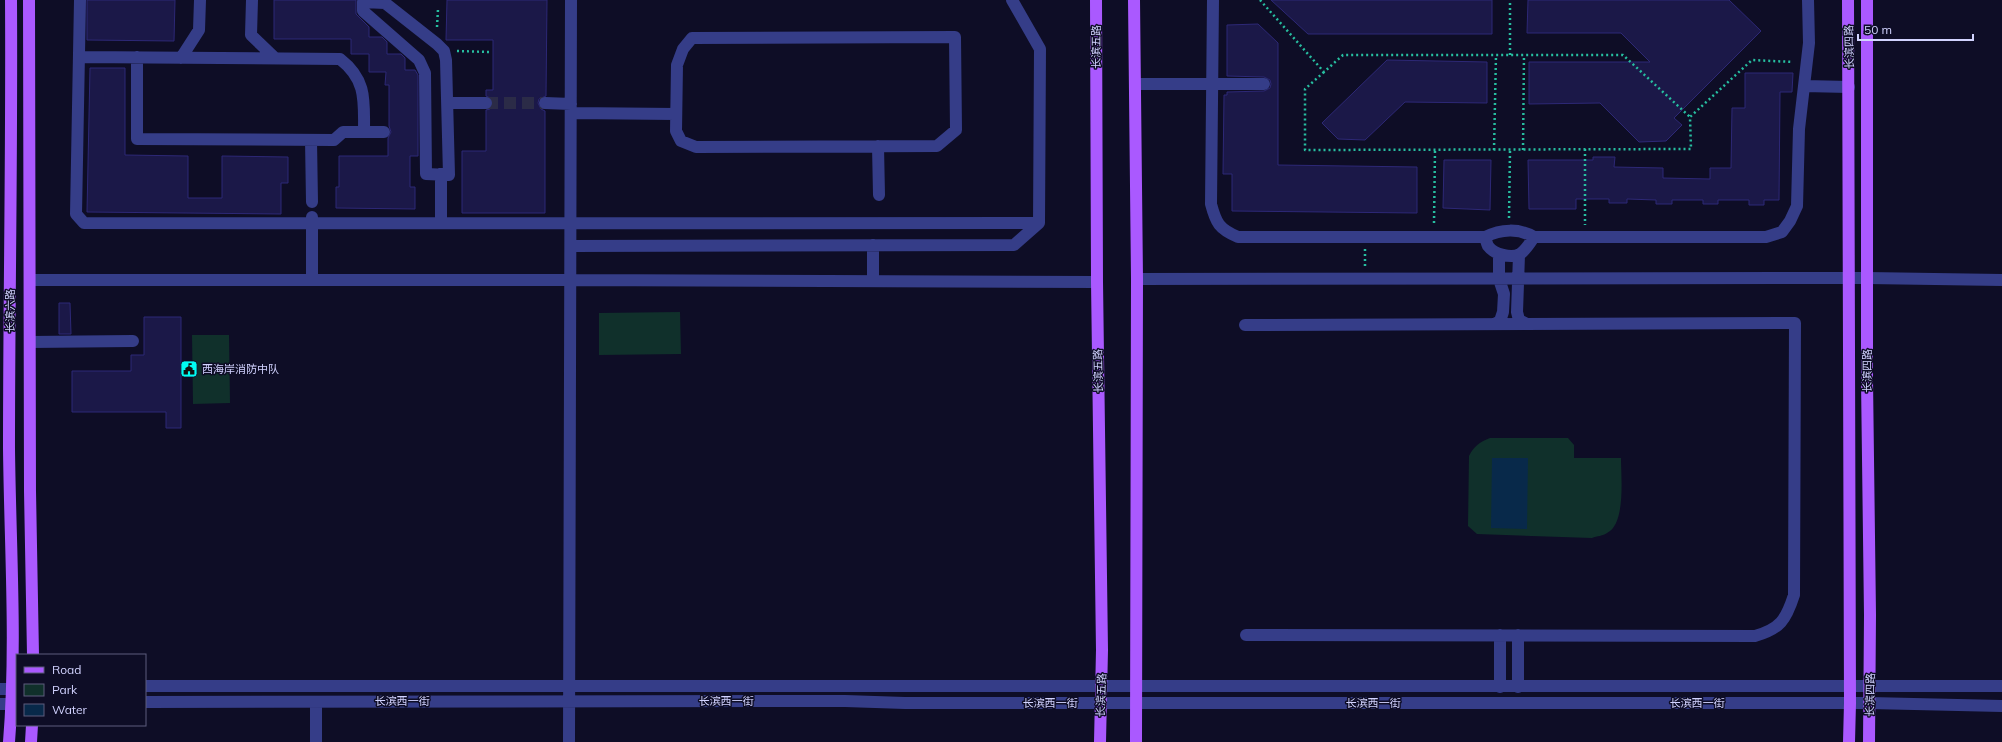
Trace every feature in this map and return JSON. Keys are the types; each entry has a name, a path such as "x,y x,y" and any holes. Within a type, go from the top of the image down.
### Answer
{"main road":[{"name":"长滨六路","path":"9,742 13,559 9,439 11,0"},
{"name":"长滨六路","path":"30,0 30,342 33,654"},
{"name":"长滨五路","path":"1096,0 1097,282 1102,650 1100,742"},
{"path":"1134,0 1137,279 1138,704 1136,742"},
{"name":"长滨四路","path":"1848,0 1850,278 1849,742"},
{"name":"长滨四路","path":"1867,0 1869,742"},
{"path":"31,742 32,726"}],"street":[{"path":"80,0 76,214 84,223 312,221 441,223 1039,223"},
{"path":"182,58 200,30 200,0"},
{"path":"252,0 251,35 275,58"},
{"path":"569,742 571,0"},
{"path":"571,246 1014,245 1039,223 1040,49 1012,0"},
{"path":"1213,0 1210,204 1215,220 1224,231 1238,237 1485,237 1499,231 1509,230 1528,233 1534,237 1766,237 1782,232 1790,221 1797,206 1799,129 1809,43 1808,0"},
{"path":"363,2 384,2 444,51 448,103 449,175 426,174 425,73 419,60 363,11 363,2"},
{"path":"955,37 956,130 937,146 878,146 696,147 681,141 676,131 677,65 683,49 692,38 955,37"},
{"path":"79,57 340,59 352,68 360,83 364,99 364,132"},
{"path":"137,57 137,139 334,140 343,132 384,132"},
{"path":"1135,84 1264,84"},
{"path":"1804,86 1849,86"},
{"path":"448,103 486,103"},
{"path":"545,103 571,108 676,114"},
{"path":"311,140 312,202"},
{"path":"878,146 879,195"},
{"path":"441,174 441,223"},
{"path":"312,221 312,280"},
{"path":"1485,237 1488,246 1499,254 1519,255 1529,246 1534,237"},
{"path":"873,245 873,281"},
{"path":"1494,324 1500,321 1503,312 1504,294 1499,279 1499,254"},
{"path":"1519,255 1517,312 1519,320 1527,324"},
{"path":"1137,279 1868,278 2002,280"},
{"path":"30,280 1097,282"},
{"path":"1245,325 1795,323 1794,595 1789,610 1780,623 1770,632 1754,636 1246,635"},
{"path":"30,342 133,341"},
{"path":"1500,635 1500,687"},
{"path":"1518,635 1518,687"},
{"name":"长滨西一街","path":"146,686 2002,686"},
{"name":"长滨西一街","path":"146,702 569,700 1101,704 1870,703 2002,706"},
{"path":"316,702 316,742"}],"path":[{"path":"1260,0 1324,72"},
{"path":"1510,0 1510,55"},
{"path":"444,51 489,52"},
{"path":"1343,55 1496,55 1623,55 1690,117 1691,149 1305,150 1305,89 1343,55"},
{"path":"1494,150 1496,55"},
{"path":"1523,150 1524,55"},
{"path":"1690,117 1752,60 1807,63"},
{"path":"1585,149 1585,237"},
{"path":"1433,237 1435,150"},
{"path":"1509,230 1510,150"},
{"path":"1365,244 1365,262"}],"green space":[{"path":"680,312 681,354 599,355 599,313"},
{"path":"192,335 229,335 230,403 193,404"},
{"path":"1490,438 1568,438 1574,445 1574,458 1621,458 1622,488 1620,510 1613,528 1605,534 1592,538 1477,534 1468,526 1469,456 1478,445"}],"water":[{"path":"1492,458 1528,458 1527,529 1491,528"}],"building":[{"path":"87,0 175,0 174,41 87,40"},
{"path":"274,0 356,0 356,14 369,27 369,37 382,37 387,42 387,54 401,54 405,58 405,70 415,70 418,75 418,156 410,156 410,187 415,187 415,209 336,208 336,187 339,187 339,156 388,156 388,138 391,132 389,126 389,85 385,85 386,72 369,72 369,54 351,54 351,39 274,39"},
{"path":"447,0 547,0 546,96 539,99 538,103 541,109 545,111 545,213 462,213 462,151 486,151 486,110 490,109 493,103 492,99 486,96 486,90 493,90 493,40 446,40"},
{"path":"1271,0 1492,0 1492,34 1308,34"},
{"path":"1528,0 1729,0 1761,31 1674,118 1682,125 1666,141 1639,142 1600,103 1529,104 1529,62 1650,62 1621,33 1527,33"},
{"path":"1258,24 1278,43 1278,165 1417,167 1417,213 1232,211 1232,174 1223,174 1224,95 1227,95 1227,92 1264,91 1270,88 1271,84 1270,80 1264,77 1227,76 1227,25"},
{"path":"1387,60 1487,62 1487,103 1405,102 1365,140 1338,139 1322,123"},
{"path":"90,68 125,68 125,155 188,156 188,198 222,198 222,156 288,157 288,183 281,183 281,214 87,212"},
{"path":"1745,73 1793,73 1792,92 1780,92 1779,200 1764,200 1764,205 1749,205 1749,200 1718,200 1718,204 1703,204 1703,200 1672,200 1672,204 1656,204 1656,200 1627,199 1627,203 1609,203 1609,199 1576,199 1576,209 1529,209 1528,160 1593,160 1593,157 1615,157 1614,167 1663,168 1663,178 1710,179 1710,168 1731,168 1732,108 1745,108"},
{"path":"1444,160 1491,160 1490,210 1443,208"},
{"path":"59,303 70,303 71,334 59,334"},
{"path":"144,317 181,317 181,428 166,428 166,412 72,412 72,371 131,371 131,355 144,355"}],"tunnel":[{"path":"486,103 545,103"}],"place":[{"name":"西海岸消防中队","path":"189,369"}]}
